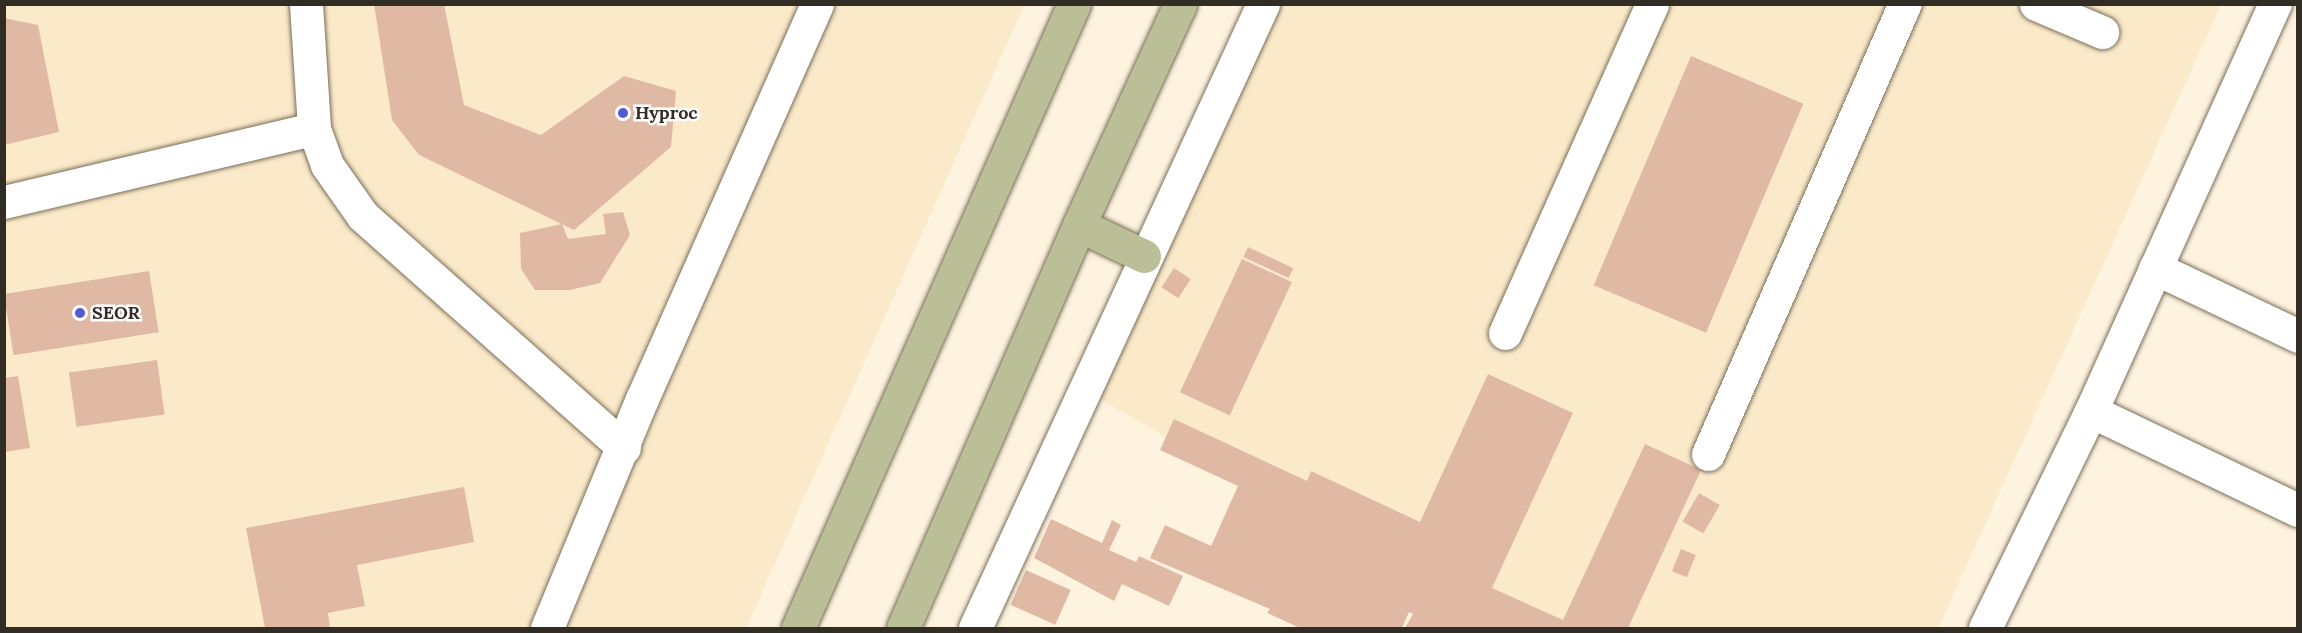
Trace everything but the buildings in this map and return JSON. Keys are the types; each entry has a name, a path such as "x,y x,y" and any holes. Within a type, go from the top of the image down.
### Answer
{"main road":[{"path":"798,628 1074,4"},
{"path":"903,628 1079,225 1180,4"},
{"path":"1079,225 1144,256"}],"street":[{"path":"306,4 314,129 327,165 363,216 624,448"},
{"path":"547,628 624,448 642,399 817,4"},
{"path":"975,628 1144,256 1263,4"},
{"path":"1505,333 1652,4"},
{"path":"1708,454 1905,4"},
{"path":"2036,4 2102,32"},
{"path":"1985,628 2091,411 2275,4"},
{"path":"4,202 314,129"},
{"path":"2155,268 2298,336"},
{"path":"2091,411 2298,510"}],"shaded area":[{"path":"4,5 1024,5 746,628 5,628"},
{"path":"1269,5 2221,5 1938,628 1493,628 1092,394"}],"place":[{"name":"Hyproc","path":"623,113"},
{"name":"SEOR","path":"80,313"}]}
